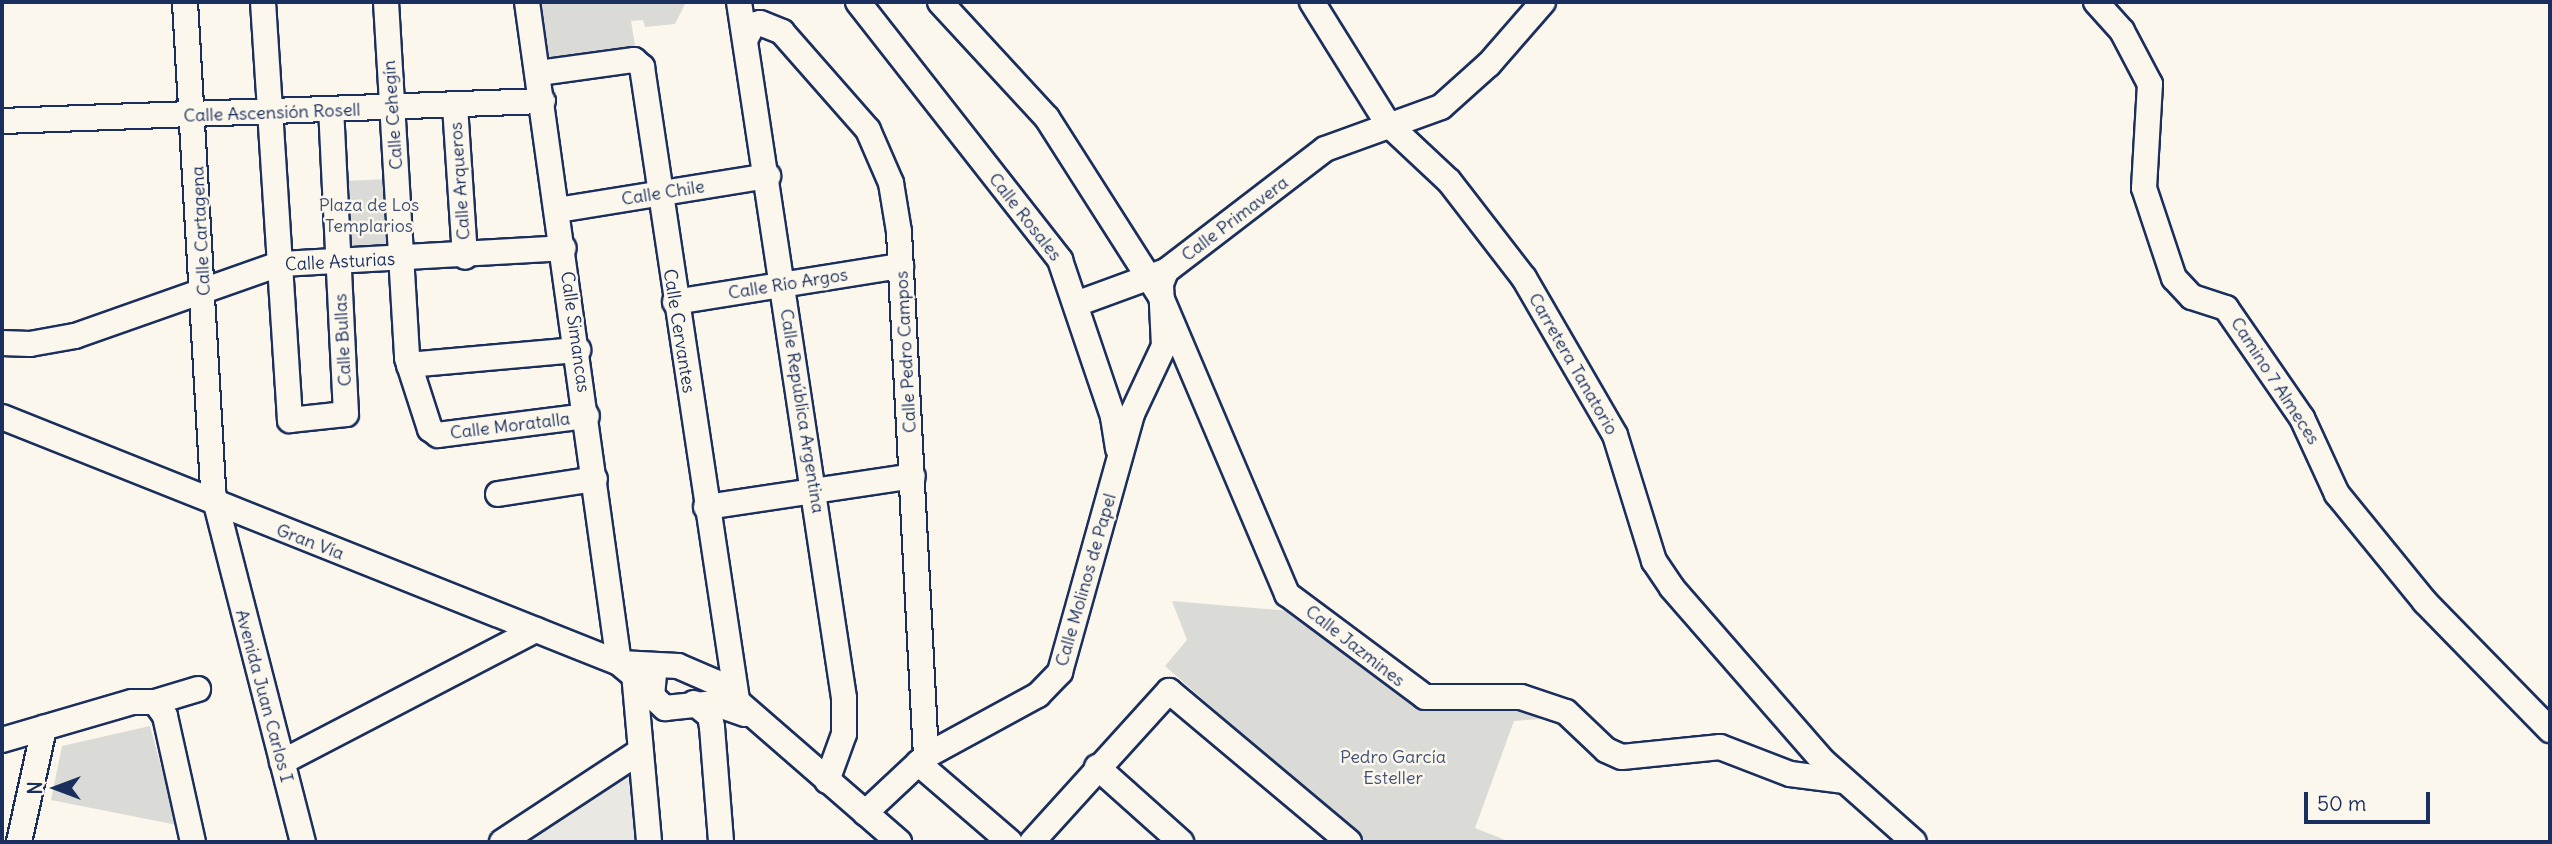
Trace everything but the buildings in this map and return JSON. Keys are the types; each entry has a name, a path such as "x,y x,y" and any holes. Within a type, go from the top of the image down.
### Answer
{"street":[{"name":"Calle Cartagena","path":"185,2 194,116 215,502"},
{"path":"263,2 280,264"},
{"name":"Calle Cehegín","path":"386,2 409,365 433,434"},
{"name":"Calle Simancas","path":"527,2 595,479 636,689 639,752 649,842"},
{"name":"Calle República Argentina","path":"739,2 768,176 844,698 844,734 827,781"},
{"name":"Calle Rosales","path":"858,2 1054,250 1076,304 1117,432 1117,467"},
{"name":"Calle Molinos de Papel","path":"865,813 922,760 1055,681 1081,609 1136,403 1156,365 1165,336 1159,282 1047,118 940,2"},
{"name":"Carretera Tanatorio","path":"1312,2 1388,124 1448,181 1524,278 1615,435 1654,561 1672,588 1802,739 1914,842"},
{"name":"Calle Primavera","path":"1076,304 1159,282 1325,149 1441,107 1489,64 1543,2"},
{"name":"Camino 7 Almeces","path":"2096,2 2122,31 2150,84 2144,188 2174,278 2192,297 2226,308 2302,418 2337,494 2425,602 2550,730"},
{"name":"Calle Pedro Campos","path":"746,38 753,25 760,23 782,32 867,130 891,183 901,266 913,476 922,760"},
{"name":"Calle Cervantes","path":"539,72 629,60 640,63 729,650 745,708"},
{"name":"Calle Ascensión Rosell","path":"2,121 392,109 543,101"},
{"name":"Calle Arqueros","path":"455,106 465,257"},
{"name":"Calle Bullas","path":"280,264 290,420 346,414 331,110"},
{"name":"Calle Chile","path":"558,210 768,176"},
{"name":"Calle Asturias","path":"2,343 65,338 280,264 465,257 564,248"},
{"name":"Calle Río Argos","path":"675,302 901,266"},
{"name":"Calle Jazmines","path":"1159,282 1287,594 1415,693 1432,699 1456,694 1521,697 1566,712 1606,750 1622,757 1720,747 1790,774 1845,781"},
{"path":"409,365 578,350"},
{"path":"1156,365 1188,353"},
{"path":"1108,403 1127,411 1136,403"},
{"name":"Calle Moratalla","path":"433,434 587,416"},
{"name":"Gran Vía","path":"2,417 536,631 636,689"},
{"path":"2,429 30,428"},
{"path":"169,484 200,482 211,461"},
{"path":"706,507 913,476"},
{"path":"498,494 595,479"},
{"name":"Avenida Juan Carlos I","path":"215,502 225,550 303,842"},
{"path":"225,550 227,538 237,525 267,525"},
{"path":"282,762 536,631"},
{"path":"689,704 715,682 729,650"},
{"path":"636,689 678,668"},
{"path":"678,668 695,686 689,704"},
{"path":"636,689 656,671 678,668 715,682 897,842"},
{"path":"636,689 665,708 713,703 745,708"},
{"path":"2,740 144,700 155,702 198,690"},
{"path":"1032,842 1097,767 1169,691 1349,842"},
{"path":"155,702 165,716 193,842"},
{"path":"689,704 710,716 721,842"},
{"path":"19,842 44,728"},
{"path":"502,842 639,752"},
{"path":"922,760 1010,842"},
{"path":"1097,767 1181,842"}],"shaded area":[{"path":"629,771 636,842 522,842"}],"green space":[{"path":"537,2 686,2 675,24 645,27 643,20 631,21 636,51 546,64"},
{"name":"Plaza de Los Templarios","path":"388,179 393,252 348,254 345,181"},
{"name":"Pedro García Esteller","path":"1172,601 1301,612 1415,698 1499,700 1552,718 1514,721 1475,828 1510,842 1365,842 1165,666 1187,640"},
{"path":"150,726 177,825 51,800 62,746"}]}
